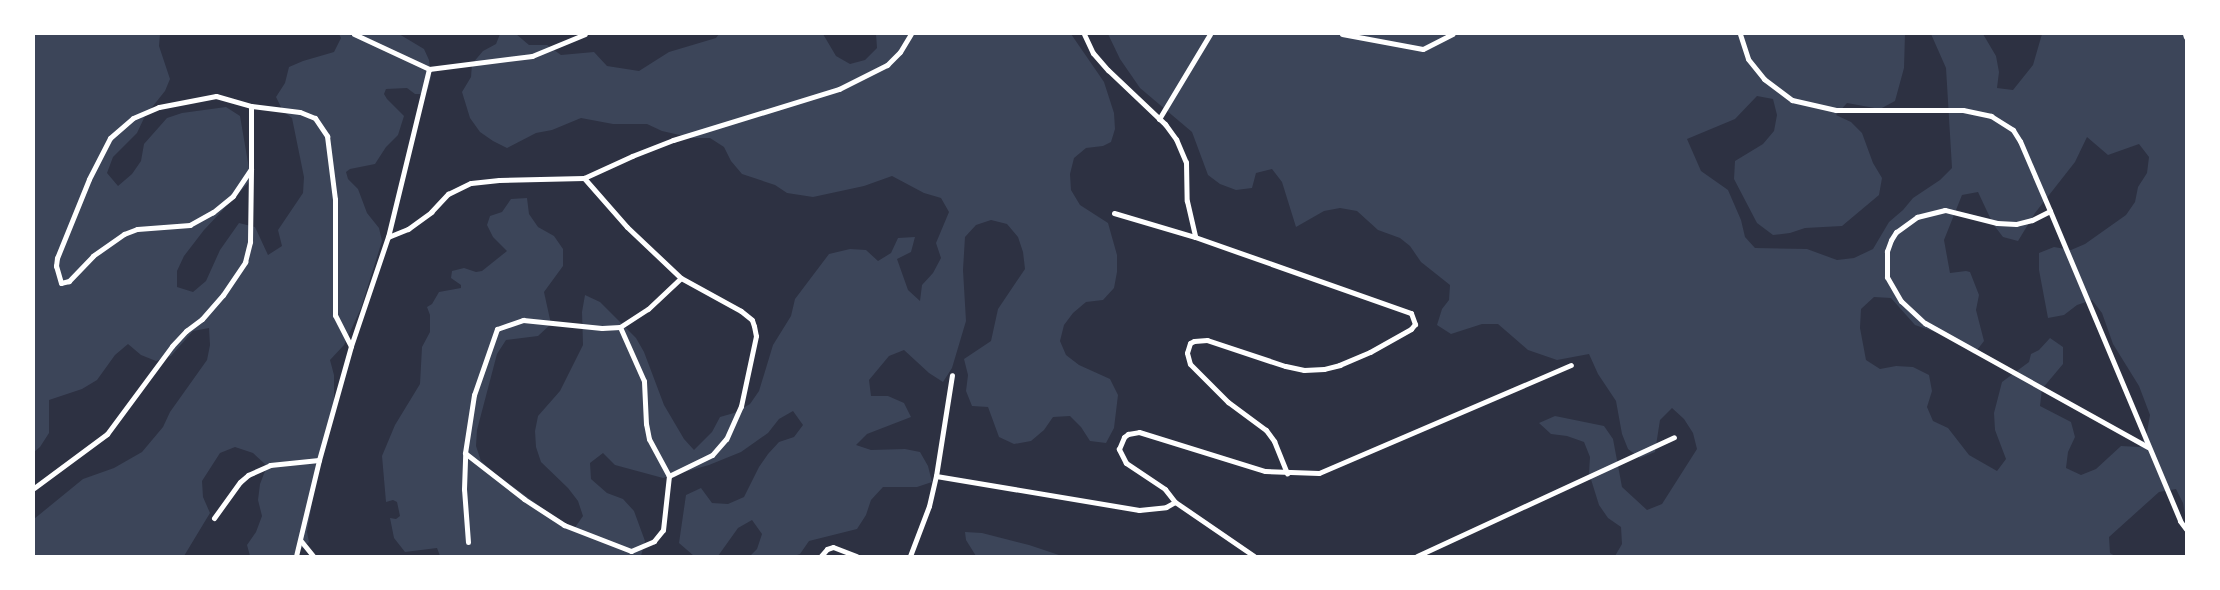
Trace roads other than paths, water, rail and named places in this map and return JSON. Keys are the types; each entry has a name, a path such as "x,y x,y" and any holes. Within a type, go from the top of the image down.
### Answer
{"street":[{"path":"354,34 429,69 532,56 585,34"},
{"path":"388,237 408,229 431,212 448,194 471,183 499,180 584,178 673,140 839,89 887,65 900,52 911,34"},
{"path":"1084,34 1093,53 1108,70 1159,118 1183,151 1187,175 1187,201 1195,237"},
{"path":"1159,118 1210,34"},
{"path":"1342,34 1424,49 1452,34"},
{"path":"1740,34 1748,59 1764,79 1792,100 1836,110 1964,110 1991,116 2004,122 2020,141 2148,447 2180,521 2186,529"},
{"path":"296,556 319,460 351,346 388,237 429,69"},
{"path":"251,169 234,196 213,212 190,225 137,229 124,234 93,256 69,281 61,283 56,266 57,258 89,179 110,138 133,118 159,107 216,96 252,106 300,112 315,118 328,136 335,199 335,315 351,346"},
{"path":"34,488 107,434 172,346 186,331 202,319 224,294 245,262 250,242 252,106"},
{"path":"584,178 627,227 681,278 741,311 752,320 756,336 741,406 726,440 712,455 670,476"},
{"path":"2050,211 2032,220 2016,224 1997,222 1945,210 1917,217 1896,232 1891,240 1886,266 1887,276 1901,301 1925,323 2148,447"},
{"path":"1114,213 1195,237 1408,310 1415,320 1415,324 1411,329 1370,352 1340,365 1324,369 1304,370 1285,366 1207,340 1190,343 1187,353 1190,364 1228,402 1266,430 1274,441 1287,473"},
{"path":"468,542 464,488 465,453 474,395 497,329 523,320 602,328 620,327 648,309 681,278"},
{"path":"465,453 552,518 574,529 631,551 645,547 654,541 663,530 670,476 649,439 646,424 644,381 620,327"},
{"path":"1254,556 1175,502 1165,489 1126,463 1119,449 1121,442 1128,434 1139,432 1266,472 1319,473 1347,463 1571,365"},
{"path":"910,556 928,506 936,476 952,375"},
{"path":"1417,556 1674,437"},
{"path":"214,518 240,482 248,475 270,465 319,460"},
{"path":"936,476 1139,510 1166,507 1175,502"},
{"path":"301,541 313,556"},
{"path":"822,556 827,549 833,547 856,556"}]}
